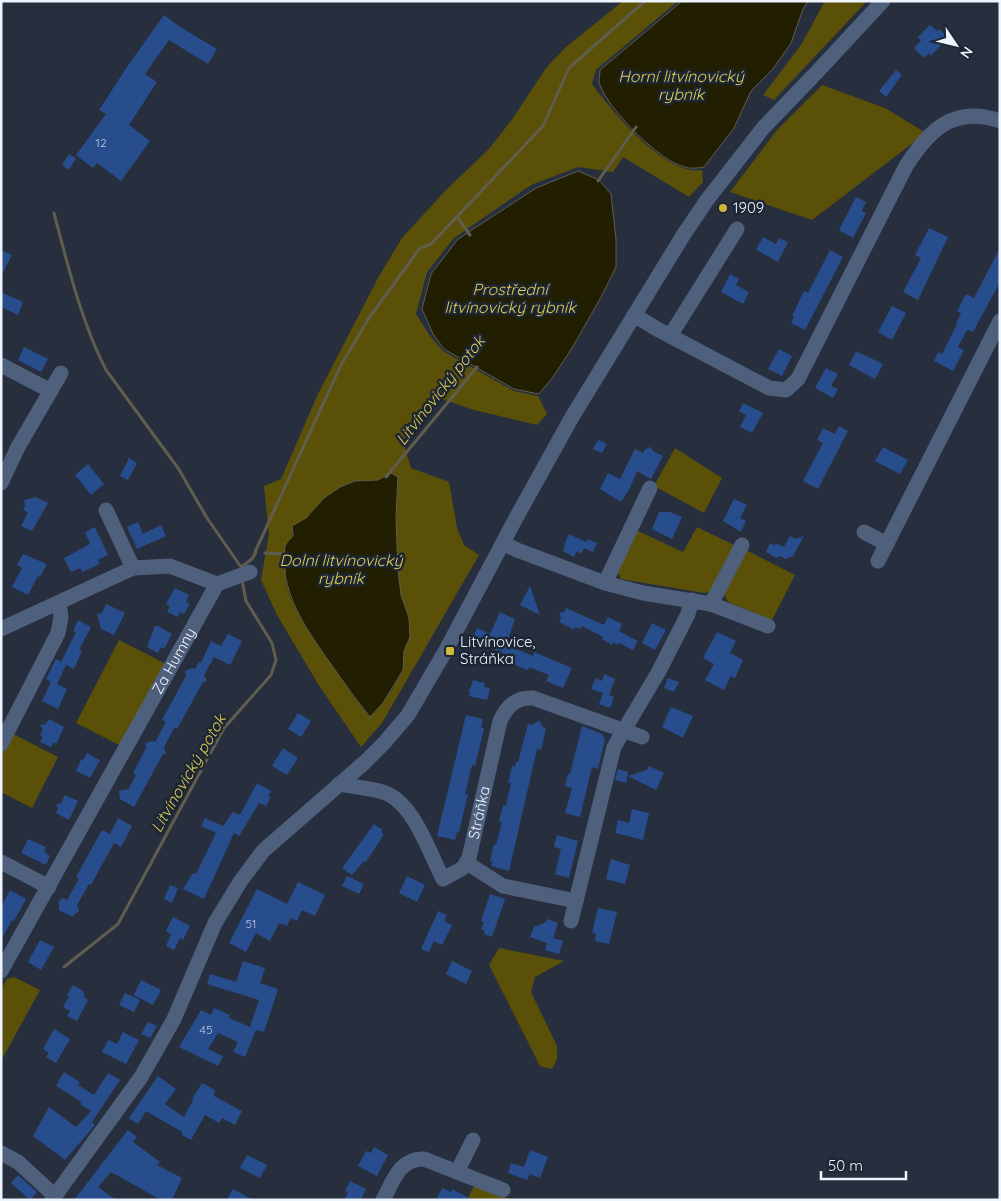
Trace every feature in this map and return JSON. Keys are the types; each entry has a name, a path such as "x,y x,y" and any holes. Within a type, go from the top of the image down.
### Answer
{"street":[{"path":"1,1152 18,1162 54,1198 142,1077 174,1019 215,923 240,882 263,851 385,742 408,715 446,650 572,417 703,206 763,128 883,1"},
{"path":"634,315 769,388 786,390 798,379 906,166 920,145 942,125 962,117 978,116 1000,121"},
{"path":"670,336 737,229"},
{"path":"878,561 1000,321"},
{"path":"1,365 51,391"},
{"path":"1,483 18,447 61,373"},
{"path":"605,582 650,488"},
{"path":"106,510 133,568"},
{"path":"864,532 887,544"},
{"path":"503,543 516,550 605,582 643,593 711,604 768,626"},
{"path":"711,604 742,545"},
{"path":"1,629 133,568 170,566 217,584 250,572"},
{"name":"Za Humny","path":"1,971 217,584"},
{"path":"571,921 611,757 623,730 659,671 688,614 692,600"},
{"path":"1,744 58,633 61,617 59,602"},
{"name":"Stráňka","path":"467,863 500,721 510,704 522,698 533,698 642,737"},
{"path":"338,784 389,794 403,806 415,821 442,879 458,871 467,863 503,886 576,901"},
{"path":"1,862 49,887"},
{"path":"457,1172 473,1140"},
{"path":"383,1200 399,1170 411,1160 424,1159 503,1190"}],"shaded area":[{"path":"623,1 678,1 596,70 592,84 641,140 656,153 672,163 688,169 702,170 703,182 689,197 623,157 613,172 578,167 531,185 454,238 427,272 416,314 430,336 443,351 514,391 538,396 547,414 537,425 474,410 436,397 403,441 411,468 449,482 457,528 464,545 479,555 382,723 361,747 318,684 277,615 261,580 269,534 264,486 281,479 318,394 378,278 402,238 446,190 489,149 513,118 546,68 566,47","holes":["391,474 398,477 396,518 398,570 401,595 409,618 410,637 404,651 403,670 392,690 370,717 351,693 303,623 291,599 287,587 285,569 292,526 306,518 324,498 355,481 378,480"]},
{"path":"825,1 867,1 774,100 763,95 801,45"},
{"path":"822,85 885,108 926,133 812,220 730,192 777,130"},
{"path":"675,448 722,478 704,513 654,486"},
{"path":"697,527 734,545 709,592 704,593 621,579 617,571 636,530 683,552"},
{"path":"746,550 795,575 772,620 728,602 724,594"},
{"path":"119,640 166,664 121,746 76,723"},
{"path":"11,733 58,757 32,808 1,792 1,753"},
{"path":"499,948 564,961 535,977 531,992 557,1046 557,1059 552,1069 540,1066 489,965"},
{"path":"14,977 40,990 1,1061 1,989 7,979"},
{"path":"474,1186 512,1200 467,1200"}],"water":[{"name":"Horní litvínovický rybník","path":"682,1 808,1 803,9 791,43 773,69 751,91 734,128 704,167 696,168 687,168 674,163 649,145 613,107 599,82 600,70"},
{"name":"Prostřední litvínovický rybník","path":"578,171 599,180 611,194 616,239 616,267 572,348 539,394 514,389 444,349 433,334 422,309 431,274 458,239 536,188"},
{"name":"Dolní litvínovický rybník","path":"391,473 398,477 396,518 398,570 401,595 409,618 410,637 404,651 403,670 383,703 370,717 319,646 299,614 285,577 284,549 293,536 292,526 306,518 324,498 340,487 355,481 378,480"}],"building":[{"path":"164,15 217,49 208,64 169,40 145,74 157,82 129,125 150,141 121,181 97,163 93,168 76,155 106,114 99,110"},
{"path":"930,25 937,31 939,29 948,37 931,56 929,53 924,58 914,48 921,41 918,37"},
{"path":"896,70 902,75 886,97 879,91"},
{"path":"69,154 76,158 69,170 62,165"},
{"path":"856,197 866,202 862,211 866,213 853,238 839,230"},
{"path":"929,228 948,237 918,300 903,292 921,258 915,255"},
{"path":"763,237 776,244 779,238 788,242 778,262 756,250"},
{"path":"1000,248 1000,282 973,332 967,330 958,347 964,350 953,371 934,361 938,352 942,354 957,324 961,313 957,311 966,294 974,298"},
{"path":"1,250 12,255 1,276"},
{"path":"830,250 843,257 805,330 791,323 794,317 792,316 804,291 808,293"},
{"path":"730,274 739,279 736,285 749,292 743,304 721,292"},
{"path":"1,292 23,302 18,315 1,307"},
{"path":"892,306 906,313 892,340 878,332"},
{"path":"24,347 48,359 41,372 18,360"},
{"path":"779,349 792,356 782,376 768,369"},
{"path":"856,351 883,364 875,379 849,365"},
{"path":"826,368 838,374 831,386 838,389 833,398 815,388"},
{"path":"743,403 763,413 752,433 740,427 746,415 739,411"},
{"path":"839,426 848,431 818,489 803,481 823,443 817,440 823,428 835,434"},
{"path":"598,440 607,444 602,453 593,449"},
{"path":"651,447 653,451 663,456 651,479 637,471 630,488 621,502 600,489 608,473 620,479 635,449 643,453 645,449"},
{"path":"883,447 908,460 900,474 875,461"},
{"path":"129,458 137,463 128,480 120,476"},
{"path":"88,464 104,484 91,495 75,475"},
{"path":"36,497 48,503 32,531 21,526 28,512 23,510 25,506 24,500"},
{"path":"734,499 747,505 740,518 746,521 741,532 723,521"},
{"path":"659,512 670,512 682,517 672,539 652,529"},
{"path":"138,522 143,534 161,525 166,536 137,549 127,527"},
{"path":"95,527 108,555 98,560 100,564 82,572 80,568 71,572 64,558 90,544 85,532"},
{"path":"569,534 586,542 587,539 597,543 593,552 584,548 581,554 577,551 574,557 563,551"},
{"path":"790,536 795,539 804,536 793,556 785,559 781,556 776,558 766,552 770,543 784,547"},
{"path":"23,554 47,564 28,595 12,587 22,568 17,565"},
{"path":"530,586 540,615 520,605"},
{"path":"175,588 189,595 186,602 190,604 184,614 180,612 178,617 167,612 170,606 166,604"},
{"path":"106,604 125,613 114,635 101,629 97,614 102,613"},
{"path":"566,608 604,625 608,617 622,624 619,631 638,641 633,650 619,643 618,645 613,642 612,645 602,639 603,637 582,626 580,629 575,627 574,630 559,622 561,618 559,613 564,612"},
{"path":"500,612 515,619 506,645 533,656 534,652 572,668 563,688 546,681 549,675 529,667 528,670 512,664 515,658 479,644 480,642 472,639 477,628 490,634"},
{"path":"78,620 91,627 79,650 82,651 74,669 66,665 57,684 67,689 58,709 42,701 51,682 46,679 56,659 61,662 76,632 73,631"},
{"path":"652,623 666,630 655,650 642,643"},
{"path":"155,626 172,634 164,649 161,647 158,653 147,647"},
{"path":"717,632 736,641 730,653 743,660 735,678 731,676 724,690 705,680 714,664 703,658"},
{"path":"228,634 242,641 230,665 214,657 204,675 207,681 203,682 177,729 175,727 164,747 166,754 163,754 134,807 120,799 119,791 128,790 136,775 133,773 146,748 145,743 155,742 166,722 162,720 186,676 185,671 192,668 195,669 199,662 201,663 211,641 221,646"},
{"path":"604,674 615,679 609,695 614,697 610,708 599,704 603,693 591,689 596,678 602,681"},
{"path":"668,678 679,682 674,692 664,688"},
{"path":"473,680 485,683 484,687 490,688 487,700 469,696 468,690"},
{"path":"671,707 693,716 683,738 662,727"},
{"path":"298,713 311,721 301,737 288,729"},
{"path":"466,715 483,719 481,727 484,728 475,766 472,765 465,794 468,794 459,832 457,832 455,840 437,836"},
{"path":"49,719 64,727 56,744 54,742 51,747 40,742 43,737 40,735 43,730 40,725 46,724"},
{"path":"539,720 543,727 546,728 541,750 537,749 509,871 491,866 493,861 490,861 502,822 499,822 503,805 506,806 511,783 508,783 512,766 515,767 516,762 518,762 528,724 532,725"},
{"path":"582,726 602,734 605,740 598,769 592,767 580,817 565,813 572,788 565,786 568,774 570,774"},
{"path":"283,748 298,758 287,775 272,766"},
{"path":"87,753 100,760 90,778 76,771"},
{"path":"649,766 664,773 656,790 628,776 647,770"},
{"path":"618,769 628,772 626,783 615,780"},
{"path":"257,783 271,791 268,796 271,797 266,806 259,803 239,836 234,833 204,899 183,889 193,873 196,874 216,833 201,826 205,818 223,826 233,812 240,815"},
{"path":"65,795 78,801 69,820 56,813 58,809 56,805 61,803"},
{"path":"632,809 649,813 643,840 615,833 618,820 629,823"},
{"path":"118,818 132,826 121,847 114,843 91,885 89,884 77,905 79,912 75,913 73,917 59,910 59,901 63,898 67,900 79,879 76,877 102,830 110,834"},
{"path":"374,824 383,830 381,832 384,834 366,862 364,861 352,875 342,868"},
{"path":"557,835 578,841 569,878 555,874 561,849 554,847"},
{"path":"28,839 46,847 44,852 50,856 46,865 21,853"},
{"path":"611,859 630,865 625,884 606,879"},
{"path":"347,876 364,884 359,894 342,886"},
{"path":"407,876 425,885 417,902 399,893"},
{"path":"298,882 325,895 315,916 302,910 297,921 291,918 287,926 279,923 270,941 256,933 246,952 229,943 257,889 287,904"},
{"path":"170,885 178,888 172,903 164,899"},
{"path":"10,890 26,899 1,940 1,907"},
{"path":"490,894 505,899 492,937 484,934 485,931 481,929 484,922 481,921"},
{"path":"598,908 617,912 609,944 595,941 596,934 592,933"},
{"path":"438,911 447,915 444,921 452,925 442,945 434,941 429,952 421,949"},
{"path":"173,917 190,926 183,940 180,938 174,950 166,946 171,934 166,931"},
{"path":"547,919 558,923 553,938 563,941 559,954 545,950 547,943 530,937 534,926 546,922"},
{"path":"40,940 54,947 41,970 28,962"},
{"path":"243,961 265,968 260,983 278,989 264,1032 256,1030 245,1057 233,1052 238,1042 218,1033 208,1049 223,1056 218,1066 179,1047 201,1010 211,1015 214,1008 230,1015 229,1018 250,1027 259,1000 207,984 210,974 236,982"},
{"path":"452,961 472,971 466,984 446,974"},
{"path":"141,980 161,990 153,1005 134,995"},
{"path":"73,985 83,991 85,998 88,1000 77,1021 67,1016 70,1011 63,1007"},
{"path":"125,993 140,1000 134,1012 119,1005"},
{"path":"148,1022 157,1026 150,1038 141,1034"},
{"path":"54,1029 70,1039 56,1063 46,1057 49,1053 43,1049"},
{"path":"123,1032 139,1040 126,1064 102,1052 108,1040 117,1044"},
{"path":"64,1072 80,1082 78,1085 94,1095 108,1073 120,1080 92,1122 95,1125 65,1160 33,1136 49,1107 76,1127 91,1111 80,1104 82,1102 56,1086"},
{"path":"158,1076 176,1089 165,1104 184,1117 202,1083 215,1090 214,1096 242,1111 235,1125 222,1118 219,1123 205,1115 191,1140 182,1135 182,1132 146,1111 138,1124 129,1118"},
{"path":"128,1130 137,1137 133,1142 160,1162 157,1165 182,1178 172,1200 161,1200 111,1172 98,1187 116,1200 74,1200"},
{"path":"374,1147 388,1155 377,1176 358,1166 366,1151 371,1153"},
{"path":"530,1150 548,1157 540,1178 530,1174 527,1180 508,1173 511,1163 524,1167"},
{"path":"247,1155 267,1165 260,1178 240,1168"},
{"path":"18,1175 37,1192 30,1200 11,1183"},
{"path":"350,1181 366,1189 361,1200 344,1200 348,1192 345,1191"},
{"path":"442,1188 451,1192 452,1189 473,1200 436,1200"},
{"path":"233,1189 253,1200 227,1200"}],"waterway":[{"name":"Litvínovický potok","path":"255,552 341,365 369,318 420,248 431,244 543,126 569,68 645,1"},
{"name":"Litvínovický potok","path":"598,181 636,127"},
{"path":"54,213 82,313 106,370 178,468 207,518 241,567"},
{"path":"457,217 470,235"},
{"name":"Litvínovický potok","path":"386,477 477,367"},
{"name":"Litvínovický potok","path":"241,571 241,567 252,559 256,552"},
{"name":"Litvínovický potok","path":"265,553 286,554"},
{"name":"Litvínovický potok","path":"64,967 118,924 224,728 271,675 276,660 272,643 246,601 242,580"}],"place":[{"name":"1909","path":"723,208"},
{"name":"Litvínovice, Stráňka","path":"450,651"}]}
